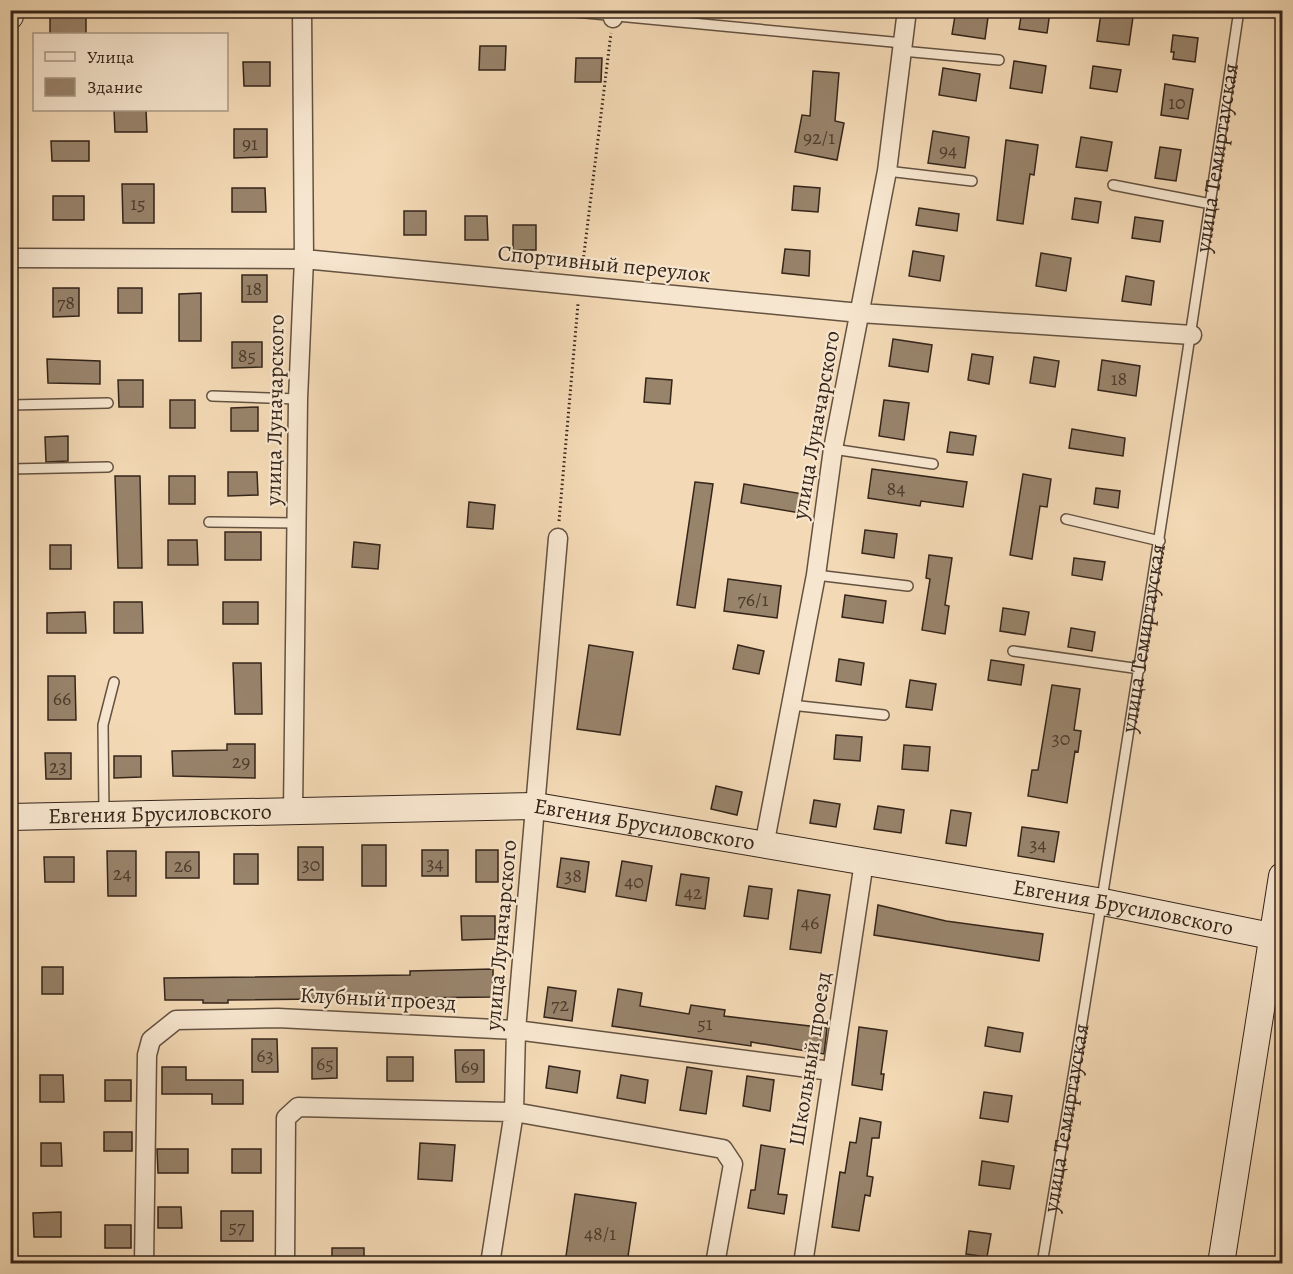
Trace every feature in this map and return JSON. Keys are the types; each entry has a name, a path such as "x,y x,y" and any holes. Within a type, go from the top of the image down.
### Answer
{"street":[{"path":"10,10 10,16"},
{"name":"улица Луначарского","path":"293,811 297,399 303,259 302,10"},
{"name":"улица Луначарского","path":"764,846 816,575 833,449 887,171 907,10"},
{"name":"Спортивный переулок","path":"10,258 303,259 860,314 1192,335"},
{"name":"улица Луначарского","path":"490,1263 514,1112 516,1030 558,538"},
{"name":"Евгения Брусиловского","path":"10,818 536,806 1103,902 1271,936"},
{"name":"Школьный проезд","path":"803,1263 864,862"},
{"path":"1221,1263 1282,876"},
{"name":"Клубный проезд","path":"144,1263 147,1055 151,1040 176,1020 278,1018 516,1030 831,1071"},
{"path":"285,1263 286,1118 298,1107 514,1112 723,1149 733,1164 715,1263"}],"lane":[{"path":"554,10 613,14 999,60"},
{"name":"улица Темиртауская","path":"1042,1263 1140,669 1192,335 1239,10"},
{"path":"887,171 972,181"},
{"path":"1113,184 1211,204"},
{"path":"212,396 297,399"},
{"path":"10,405 108,403"},
{"path":"833,449 933,464"},
{"path":"10,469 108,467"},
{"path":"1066,519 1160,541"},
{"path":"208,522 296,524"},
{"path":"816,575 908,586"},
{"path":"1013,651 1140,669"},
{"path":"104,815 103,725 114,682"},
{"path":"791,705 884,715"}],"building":[{"path":"956,10 989,10 985,39 952,34"},
{"path":"1022,10 1050,12 1047,33 1019,29"},
{"path":"50,12 86,12 86,33 50,33"},
{"path":"1101,13 1133,17 1129,45 1097,41"},
{"path":"1173,35 1198,38 1195,62 1173,59 1174,52 1171,52"},
{"path":"480,46 506,46 505,70 479,70"},
{"path":"576,58 602,58 601,82 575,82"},
{"path":"1014,61 1046,66 1042,93 1010,88"},
{"path":"243,62 270,62 270,86 244,86"},
{"path":"1093,66 1121,70 1117,92 1090,88"},
{"path":"943,68 980,74 976,101 939,95"},
{"path":"813,71 839,73 835,121 844,123 837,160 795,152 802,115 810,116"},
{"path":"1165,84 1193,89 1188,119 1161,115"},
{"path":"114,111 146,111 147,132 115,132"},
{"path":"234,129 267,129 267,157 234,158"},
{"path":"933,131 969,137 965,168 928,163"},
{"path":"1081,137 1112,142 1107,171 1076,167"},
{"path":"1006,140 1038,145 1034,175 1030,174 1023,224 997,220"},
{"path":"51,141 89,141 89,161 52,161"},
{"path":"1160,147 1181,150 1176,181 1155,178"},
{"path":"122,184 154,184 154,223 123,223"},
{"path":"794,186 820,188 818,212 792,210"},
{"path":"232,188 265,188 266,212 232,212"},
{"path":"53,196 84,196 84,220 53,220"},
{"path":"1075,198 1101,202 1098,223 1072,219"},
{"path":"919,208 959,214 957,231 916,225"},
{"path":"404,211 426,211 426,235 404,235"},
{"path":"465,216 487,216 488,240 465,240"},
{"path":"1135,217 1163,221 1160,242 1132,238"},
{"path":"513,225 536,225 536,250 513,250"},
{"path":"785,249 810,251 809,276 782,273"},
{"path":"913,251 944,256 940,281 909,276"},
{"path":"1041,253 1071,258 1066,291 1036,286"},
{"path":"242,275 267,275 267,302 242,302"},
{"path":"1126,276 1154,281 1151,305 1122,301"},
{"path":"53,288 79,288 79,316 53,317"},
{"path":"118,288 142,288 142,313 118,313"},
{"path":"201,293 201,341 179,341 179,294"},
{"path":"893,339 932,345 928,372 889,366"},
{"path":"232,342 262,342 262,367 232,368"},
{"path":"972,354 993,357 989,384 968,380"},
{"path":"1034,357 1059,361 1055,387 1030,383"},
{"path":"47,359 100,361 100,384 48,383"},
{"path":"1102,360 1140,366 1136,396 1098,390"},
{"path":"646,378 672,380 670,404 644,402"},
{"path":"118,380 143,380 143,407 119,407"},
{"path":"170,400 195,400 195,428 170,428"},
{"path":"884,400 909,403 904,440 879,436"},
{"path":"258,407 258,431 231,431 231,408"},
{"path":"1072,429 1125,438 1123,456 1069,448"},
{"path":"950,432 976,436 973,455 947,452"},
{"path":"68,436 68,461 46,462 45,437"},
{"path":"872,469 967,482 963,507 921,501 920,506 868,498"},
{"path":"228,472 257,472 258,495 228,496"},
{"path":"1023,474 1051,479 1047,507 1040,506 1032,559 1010,555"},
{"path":"115,476 140,476 142,568 118,568"},
{"path":"169,476 195,476 195,504 169,504"},
{"path":"695,482 713,484 695,608 677,605"},
{"path":"744,484 803,494 800,513 741,503"},
{"path":"1096,488 1120,491 1118,508 1094,504"},
{"path":"469,502 495,505 493,529 467,527"},
{"path":"865,530 897,534 894,558 862,553"},
{"path":"225,532 261,532 261,560 225,560"},
{"path":"168,540 197,540 198,565 168,565"},
{"path":"354,542 380,545 378,569 352,567"},
{"path":"50,545 71,545 71,569 50,569"},
{"path":"929,555 952,558 945,605 949,606 945,634 922,630 930,579 926,578"},
{"path":"1074,558 1105,562 1102,580 1072,575"},
{"path":"728,579 781,586 777,618 724,611"},
{"path":"845,595 886,601 883,623 842,617"},
{"path":"114,602 142,602 143,633 114,633"},
{"path":"223,602 258,602 258,624 223,624"},
{"path":"1003,608 1029,612 1025,635 1000,631"},
{"path":"85,612 86,633 47,633 47,613"},
{"path":"1071,628 1095,632 1092,651 1068,647"},
{"path":"589,645 633,652 620,735 577,729"},
{"path":"738,645 764,651 759,674 733,669"},
{"path":"839,659 864,663 861,685 836,681"},
{"path":"991,660 1024,665 1021,685 988,680"},
{"path":"233,663 261,663 262,714 235,714"},
{"path":"48,676 75,676 76,720 48,720"},
{"path":"910,680 936,684 932,710 906,707"},
{"path":"1052,685 1080,689 1074,730 1081,731 1078,752 1075,751 1067,803 1028,796 1032,770 1038,770"},
{"path":"836,735 862,737 860,761 834,759"},
{"path":"227,744 255,744 255,778 173,776 172,751 227,750"},
{"path":"904,745 930,747 928,771 902,769"},
{"path":"45,753 71,753 71,779 46,779"},
{"path":"114,756 141,756 141,777 114,778"},
{"path":"716,786 742,792 737,815 711,809"},
{"path":"814,800 840,804 836,827 810,823"},
{"path":"878,806 904,810 901,833 874,829"},
{"path":"951,810 971,813 966,846 946,843"},
{"path":"1022,827 1059,832 1054,862 1018,856"},
{"path":"362,845 386,845 386,886 362,886"},
{"path":"298,847 323,847 323,880 298,880"},
{"path":"422,850 448,850 448,876 422,876"},
{"path":"476,850 498,850 498,882 476,882"},
{"path":"107,851 136,851 136,896 108,896"},
{"path":"166,852 199,852 199,878 166,878"},
{"path":"234,854 258,854 258,884 234,884"},
{"path":"44,857 74,857 74,882 45,882"},
{"path":"561,858 589,862 585,892 557,887"},
{"path":"622,861 652,866 646,901 616,896"},
{"path":"681,874 709,878 705,909 676,905"},
{"path":"749,886 772,889 768,919 744,916"},
{"path":"798,890 830,895 821,953 790,949"},
{"path":"878,905 946,921 1043,934 1039,961 874,935"},
{"path":"461,916 495,916 495,939 462,940"},
{"path":"42,967 63,967 63,994 42,994"},
{"path":"493,969 493,997 228,1000 228,1003 203,1003 203,1000 165,1000 164,978 410,975 410,971"},
{"path":"548,987 576,991 572,1021 544,1017"},
{"path":"618,989 642,993 640,1006 689,1014 691,1005 725,1010 724,1016 827,1028 824,1054 751,1042 751,1046 612,1026"},
{"path":"859,1027 887,1031 881,1074 884,1074 882,1090 852,1085"},
{"path":"988,1027 1023,1033 1020,1052 985,1046"},
{"path":"252,1039 277,1039 278,1072 252,1072"},
{"path":"312,1048 337,1048 337,1078 312,1079"},
{"path":"455,1050 484,1050 484,1082 456,1082"},
{"path":"387,1057 413,1057 413,1081 387,1081"},
{"path":"549,1066 580,1071 577,1093 546,1088"},
{"path":"162,1067 186,1067 186,1080 243,1080 243,1104 212,1104 212,1094 162,1094"},
{"path":"687,1067 712,1071 706,1114 680,1110"},
{"path":"40,1075 63,1075 64,1102 40,1102"},
{"path":"621,1075 648,1080 645,1103 617,1098"},
{"path":"747,1076 774,1080 770,1111 743,1106"},
{"path":"105,1080 131,1080 131,1101 105,1101"},
{"path":"984,1092 1012,1096 1008,1122 980,1118"},
{"path":"860,1118 881,1122 879,1138 872,1138 867,1176 873,1177 870,1196 865,1195 859,1231 832,1227 840,1172 845,1173 850,1142 856,1143"},
{"path":"104,1132 132,1132 132,1151 104,1151"},
{"path":"41,1143 61,1143 62,1166 41,1166"},
{"path":"420,1143 455,1145 452,1181 418,1179"},
{"path":"761,1145 785,1149 778,1194 787,1195 784,1214 748,1208 751,1190 755,1190"},
{"path":"157,1149 188,1149 188,1173 158,1173"},
{"path":"232,1149 261,1149 261,1173 232,1173"},
{"path":"982,1161 1014,1166 1010,1189 979,1185"},
{"path":"575,1194 636,1203 627,1263 565,1263"},
{"path":"158,1207 181,1207 182,1228 158,1228"},
{"path":"221,1211 253,1211 253,1241 221,1241"},
{"path":"61,1212 61,1237 34,1237 33,1213"},
{"path":"105,1225 131,1225 131,1248 105,1248"},
{"path":"969,1231 991,1234 987,1257 966,1254"},
{"path":"332,1248 364,1248 364,1263 332,1263"}]}
